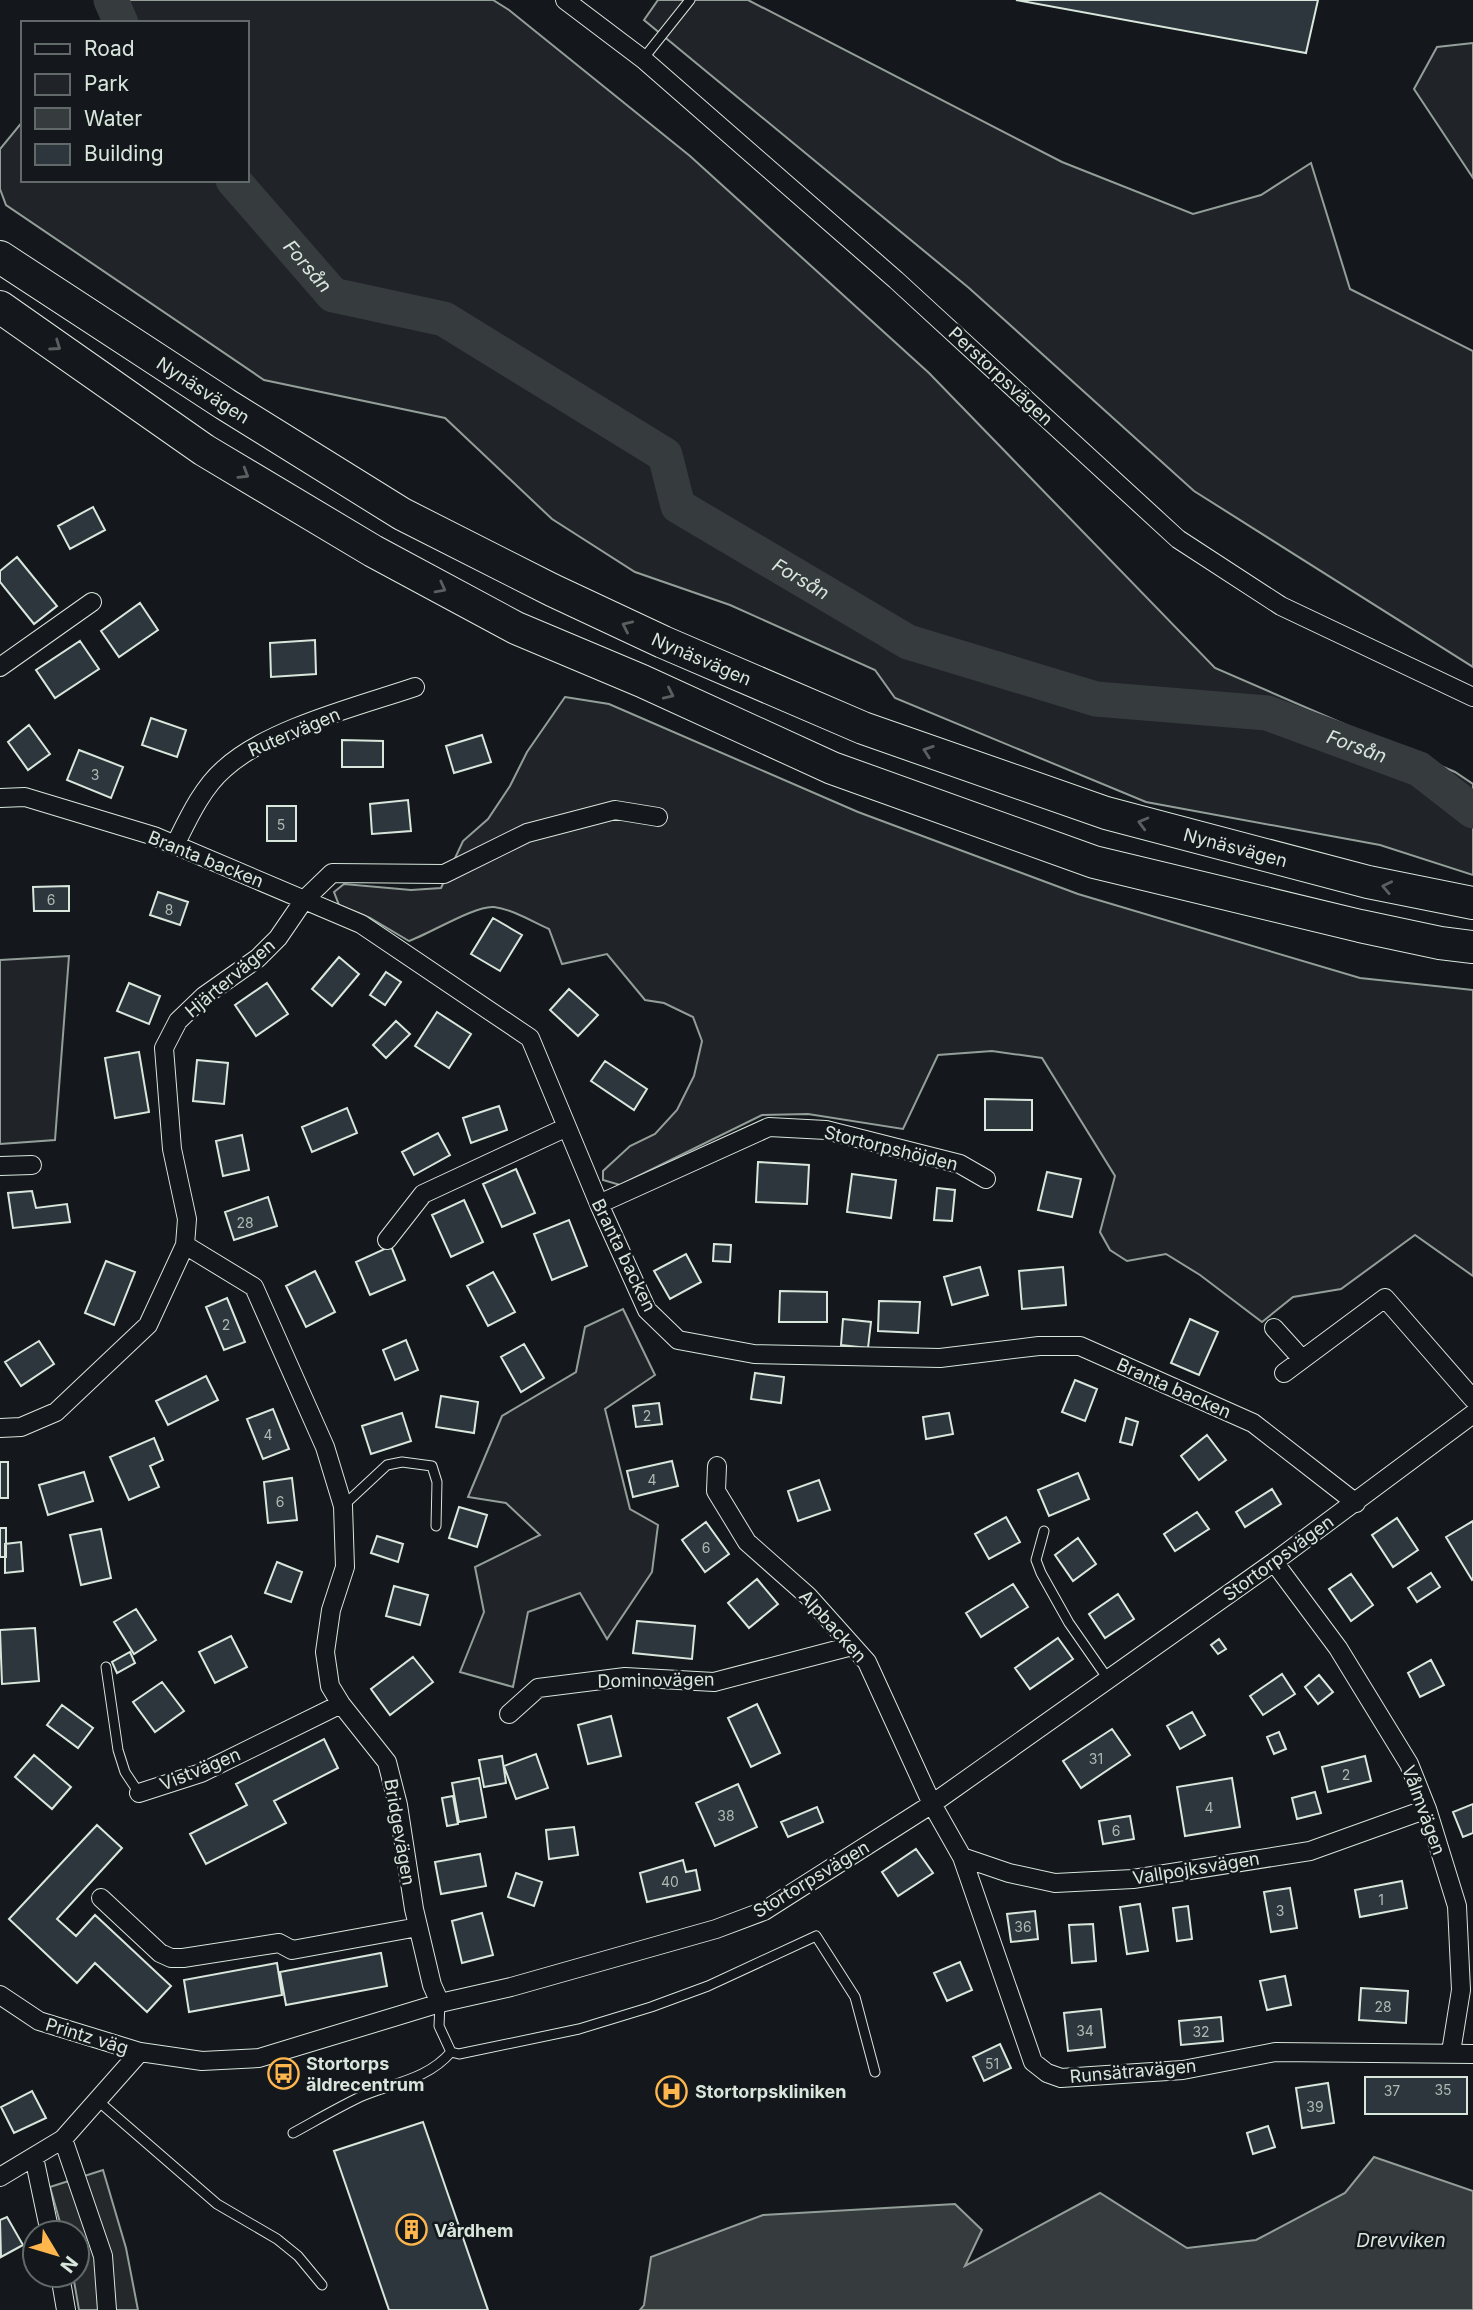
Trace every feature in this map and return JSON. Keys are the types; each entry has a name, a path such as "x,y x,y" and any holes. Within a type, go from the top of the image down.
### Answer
{"highway":[{"name":"Nynäsvägen","path":"0,257 225,404 402,514 552,590 663,642 863,728 1106,813 1368,882 1463,902"},
{"path":"0,307 204,450 373,551 516,628 642,681 832,768 1094,862 1360,926 1473,947"}],"street":[{"name":"Perstorpsvägen","path":"565,0 643,59 896,280 1178,539 1281,606 1473,697"},
{"path":"0,667 92,603"},
{"name":"Rutervägen","path":"175,845 191,812 222,770 247,750 318,719 415,687"},
{"name":"Branta backen","path":"0,798 25,797 154,836 361,924 530,1038 599,1204 647,1310 678,1340 754,1354 940,1358 1039,1346 1080,1346 1253,1423 1356,1503"},
{"name":"Hjärtervägen","path":"0,1428 21,1427 56,1412 148,1325 185,1245 187,1219 173,1149 164,1048 178,1021 204,996 258,958 278,938 304,900 332,873 444,874 527,833 615,810 658,817"},
{"name":"Stortorpshöjden","path":"599,1204 769,1126 826,1130 960,1164 986,1180"},
{"path":"387,1240 423,1194 567,1127"},
{"path":"0,1166 32,1165"},
{"name":"Bridgevägen","path":"185,1245 254,1287 325,1447 343,1506 345,1567 331,1610 325,1652 330,1686 387,1762 398,1805 418,1927 432,1985 440,2003"},
{"path":"1284,1373 1385,1297 1473,1399"},
{"path":"1275,1328 1302,1359"},
{"name":"Stortorpsvägen","path":"139,2052 202,2061 259,2058 440,2003 511,1987 704,1933 764,1911 932,1804 1356,1503 1473,1414"},
{"name":"Alpbacken","path":"717,1466 716,1491 747,1542 808,1596 867,1662 932,1804"},
{"name":"Vålmvägen","path":"1274,1562 1338,1648 1409,1764 1427,1810 1457,1906 1461,1990 1451,2053"},
{"name":"Dominovägen","path":"509,1714 538,1688 625,1677 714,1682 852,1646"},
{"name":"Vistvägen","path":"139,1793 201,1773 341,1704"},
{"name":"Runsätravägen","path":"932,1804 962,1857 1032,2062 1047,2073 1061,2078 1183,2070 1275,2052 1473,2054"},
{"name":"Vallpojksvägen","path":"962,1857 1009,1873 1055,1882 1133,1879 1310,1851 1427,1810"},
{"path":"101,1898 160,1953 171,1958 279,1943 292,1950 418,1927"},
{"name":"Printz väg","path":"0,1995 38,2021 139,2052"},
{"path":"0,2177 63,2139 139,2052"},
{"path":"63,2139 103,2256 107,2310"},
{"path":"34,2157 47,2219"},
{"path":"62,2289 66,2310"}],"lane":[{"path":"643,59 690,0"},
{"path":"343,1506 387,1465 402,1462 432,1466 437,1482 436,1526"},
{"path":"1044,1531 1036,1560 1041,1573 1069,1623 1108,1679"},
{"name":"Vistvägen","path":"106,1667 118,1750 125,1772 139,1793"},
{"path":"451,2052 459,2054 579,2029 651,2007 708,1986 816,1936 855,1997 874,2072"},
{"path":"440,2003 439,2025 451,2052"},
{"path":"293,2133 362,2097 411,2080 442,2062 451,2052"},
{"path":"97,2100 217,2204 278,2239 298,2256 322,2285"}],"green space":[{"path":"118,0 493,0 690,156 929,373 1215,668 1455,772 1473,784 1473,875 1380,845 1146,802 895,698 875,670 730,605 635,572 552,519 445,418 264,380 6,205 0,189 0,149 21,123 21,182 248,182 248,21 102,21"},
{"path":"658,0 748,0 1062,162 1193,214 1261,195 1311,163 1350,289 1473,351 1473,667 1194,491 969,288 644,20"},
{"path":"1473,43 1473,178 1414,89 1437,47"},
{"path":"565,697 609,704 858,812 1078,894 1360,978 1473,990 1473,1276 1415,1235 1341,1289 1293,1297 1262,1322 1200,1275 1166,1254 1127,1261 1110,1250 1100,1232 1115,1176 1042,1058 992,1051 938,1055 903,1129 808,1114 762,1115 620,1185 603,1180 603,1171 630,1146 655,1134 677,1110 694,1076 702,1041 693,1017 664,1003 645,1000 607,954 562,964 549,929 508,910 494,907 476,910 409,941 370,918 339,905 334,892 344,884 411,890 441,888 463,841 488,819 510,786 527,752"},
{"path":"69,956 55,1140 0,1144 0,960"},
{"path":"623,1309 655,1375 605,1409 630,1509 658,1525 652,1572 607,1639 580,1593 528,1612 513,1687 460,1672 484,1612 475,1567 540,1535 506,1503 468,1497 502,1416 576,1372 585,1327"}],"shaded area":[{"path":"103,2170 126,2248 138,2310 79,2310 75,2289 91,2289 91,2219 59,2219 50,2187"}],"water":[{"name":"Drevviken","path":"1374,2157 1473,2191 1473,2310 640,2310 644,2305 651,2257 763,2215 955,2204 982,2230 965,2266 1100,2193 1187,2248 1256,2240 1345,2193"}],"building":[{"path":"1016,0 1318,0 1306,53"},
{"path":"93,507 105,530 70,549 58,526"},
{"path":"17,557 57,606 34,624 0,582 0,571"},
{"path":"140,603 158,630 119,657 101,631"},
{"path":"315,640 316,674 271,677 270,643"},
{"path":"80,641 99,669 55,698 36,670"},
{"path":"151,718 186,730 177,757 142,745"},
{"path":"29,725 50,754 28,770 8,742"},
{"path":"482,735 491,762 454,773 446,746"},
{"path":"342,740 383,741 383,767 342,767"},
{"path":"79,750 123,767 111,798 67,780"},
{"path":"408,800 411,831 372,834 370,804"},
{"path":"267,806 296,806 296,841 267,841"},
{"path":"69,886 69,911 34,911 33,887"},
{"path":"158,892 188,902 180,925 150,915"},
{"path":"493,918 522,935 500,971 471,954"},
{"path":"339,957 359,974 332,1006 312,989"},
{"path":"386,972 401,982 385,1005 370,995"},
{"path":"129,983 160,996 149,1024 117,1011"},
{"path":"267,983 288,1014 256,1036 235,1005"},
{"path":"569,989 598,1015 578,1036 550,1010"},
{"path":"437,1012 471,1034 449,1068 415,1046"},
{"path":"396,1021 410,1034 386,1058 373,1045"},
{"path":"139,1052 149,1112 115,1118 105,1058"},
{"path":"197,1060 228,1063 224,1104 193,1101"},
{"path":"605,1061 647,1089 634,1110 591,1081"},
{"path":"985,1099 1032,1100 1032,1130 985,1130"},
{"path":"499,1106 507,1130 471,1143 463,1118"},
{"path":"347,1108 357,1133 312,1152 302,1127"},
{"path":"438,1133 450,1155 414,1175 402,1152"},
{"path":"242,1135 249,1170 223,1176 216,1141"},
{"path":"758,1162 809,1165 807,1204 756,1202"},
{"path":"516,1169 535,1213 502,1227 483,1184"},
{"path":"1047,1172 1081,1179 1072,1217 1038,1210"},
{"path":"852,1174 896,1180 891,1218 847,1212"},
{"path":"937,1188 955,1190 952,1221 934,1220"},
{"path":"32,1191 36,1208 67,1204 70,1222 13,1228 8,1193"},
{"path":"268,1197 277,1226 234,1240 225,1212"},
{"path":"464,1200 483,1242 451,1257 432,1215"},
{"path":"569,1220 587,1266 552,1280 534,1234"},
{"path":"714,1244 731,1245 730,1262 713,1261"},
{"path":"391,1246 405,1280 370,1295 356,1262"},
{"path":"686,1254 701,1282 670,1299 654,1271"},
{"path":"106,1261 135,1272 114,1325 85,1313"},
{"path":"980,1267 988,1295 952,1305 944,1277"},
{"path":"1063,1267 1066,1305 1022,1309 1019,1271"},
{"path":"315,1271 335,1312 306,1327 286,1286"},
{"path":"493,1272 515,1312 488,1326 467,1286"},
{"path":"780,1291 827,1292 827,1322 779,1322"},
{"path":"227,1298 245,1342 224,1350 206,1307"},
{"path":"879,1301 920,1302 918,1333 878,1331"},
{"path":"843,1319 871,1322 868,1348 841,1345"},
{"path":"1190,1319 1218,1332 1199,1375 1171,1363"},
{"path":"406,1340 418,1370 395,1380 383,1350"},
{"path":"39,1341 54,1364 21,1386 5,1362"},
{"path":"524,1344 544,1378 521,1392 501,1357"},
{"path":"755,1373 784,1377 781,1403 751,1399"},
{"path":"206,1376 218,1400 168,1425 156,1401"},
{"path":"1075,1380 1097,1389 1085,1421 1062,1412"},
{"path":"441,1396 478,1402 474,1433 436,1427"},
{"path":"659,1403 662,1424 636,1427 633,1406"},
{"path":"273,1409 289,1449 263,1459 247,1419"},
{"path":"402,1413 411,1441 371,1454 362,1426"},
{"path":"949,1413 953,1434 926,1439 923,1417"},
{"path":"1126,1418 1138,1422 1132,1445 1120,1442"},
{"path":"1207,1435 1226,1460 1199,1480 1181,1456"},
{"path":"154,1438 163,1460 150,1466 159,1487 129,1500 110,1457"},
{"path":"672,1461 678,1486 633,1497 627,1471"},
{"path":"0,1462 8,1462 8,1498 0,1498"},
{"path":"84,1472 93,1501 48,1515 39,1485"},
{"path":"1078,1473 1089,1499 1049,1516 1038,1490"},
{"path":"292,1478 297,1520 268,1523 264,1482"},
{"path":"819,1480 830,1510 798,1521 788,1491"},
{"path":"1272,1489 1281,1504 1245,1527 1236,1512"},
{"path":"459,1507 487,1515 477,1547 449,1538"},
{"path":"1197,1512 1209,1529 1175,1551 1164,1534"},
{"path":"1006,1517 1020,1542 989,1559 975,1534"},
{"path":"1397,1518 1418,1550 1393,1567 1372,1535"},
{"path":"1473,1521 1473,1579 1472,1580 1446,1537"},
{"path":"706,1522 729,1554 705,1572 682,1540"},
{"path":"0,1528 6,1528 6,1557 0,1557"},
{"path":"101,1529 111,1578 81,1585 70,1535"},
{"path":"377,1536 403,1544 398,1562 371,1553"},
{"path":"1078,1538 1096,1564 1073,1581 1055,1555"},
{"path":"21,1542 23,1571 5,1573 5,1544"},
{"path":"277,1562 302,1572 291,1602 265,1593"},
{"path":"1431,1573 1440,1587 1417,1602 1408,1588"},
{"path":"1351,1574 1373,1605 1351,1621 1329,1589"},
{"path":"757,1579 778,1604 749,1628 728,1603"},
{"path":"1013,1584 1028,1607 981,1637 966,1613"},
{"path":"394,1586 428,1595 420,1625 386,1616"},
{"path":"1118,1594 1134,1619 1105,1638 1089,1614"},
{"path":"136,1609 156,1640 134,1654 114,1622"},
{"path":"637,1621 695,1626 692,1659 633,1653"},
{"path":"35,1628 39,1681 2,1684 0,1630"},
{"path":"231,1636 247,1667 215,1683 199,1652"},
{"path":"1058,1638 1073,1659 1030,1689 1015,1668"},
{"path":"1219,1639 1226,1649 1218,1654 1211,1645"},
{"path":"130,1652 135,1663 117,1673 112,1662"},
{"path":"413,1657 433,1682 390,1715 371,1689"},
{"path":"1431,1660 1444,1685 1420,1697 1408,1673"},
{"path":"1282,1674 1295,1694 1263,1715 1250,1696"},
{"path":"1319,1675 1333,1692 1318,1704 1305,1687"},
{"path":"162,1682 184,1711 155,1732 133,1702"},
{"path":"757,1704 780,1753 751,1767 728,1718"},
{"path":"62,1705 93,1728 78,1748 47,1725"},
{"path":"1192,1712 1205,1735 1180,1749 1167,1726"},
{"path":"611,1716 621,1756 588,1764 578,1725"},
{"path":"1112,1729 1130,1755 1081,1788 1063,1761"},
{"path":"1279,1732 1286,1749 1274,1754 1267,1737"},
{"path":"324,1739 338,1768 274,1801 286,1823 206,1864 190,1834 247,1805 236,1784"},
{"path":"536,1754 548,1788 516,1799 504,1766"},
{"path":"34,1755 71,1787 52,1809 15,1777"},
{"path":"502,1756 506,1783 484,1787 479,1760"},
{"path":"1365,1756 1371,1781 1328,1792 1322,1767"},
{"path":"479,1778 486,1817 459,1822 452,1783"},
{"path":"1232,1778 1240,1827 1185,1836 1177,1787"},
{"path":"738,1784 757,1827 715,1846 696,1803"},
{"path":"1315,1792 1321,1813 1297,1819 1292,1798"},
{"path":"453,1796 458,1824 447,1826 442,1798"},
{"path":"1473,1804 1473,1833 1463,1837 1453,1812"},
{"path":"817,1807 823,1822 788,1837 781,1822"},
{"path":"1130,1816 1134,1839 1103,1844 1099,1821"},
{"path":"97,1825 122,1848 57,1919 76,1936 95,1915 171,1986 147,2012 95,1963 77,1983 9,1919"},
{"path":"574,1827 578,1855 549,1859 546,1830"},
{"path":"916,1849 933,1873 898,1896 882,1872"},
{"path":"480,1854 486,1886 441,1894 435,1862"},
{"path":"683,1860 686,1872 696,1870 700,1890 647,1902 640,1873"},
{"path":"516,1873 542,1882 534,1906 508,1897"},
{"path":"1402,1881 1407,1908 1360,1917 1355,1890"},
{"path":"1290,1888 1297,1928 1271,1932 1264,1892"},
{"path":"1140,1904 1148,1951 1127,1954 1120,1907"},
{"path":"1188,1906 1192,1939 1177,1941 1173,1908"},
{"path":"1035,1911 1038,1939 1011,1942 1007,1914"},
{"path":"482,1913 493,1955 462,1963 452,1921"},
{"path":"1093,1924 1096,1961 1072,1963 1069,1925"},
{"path":"381,1953 387,1986 286,2005 280,1972"},
{"path":"960,1962 972,1990 947,2001 934,1973"},
{"path":"277,1963 282,1995 189,2012 184,1980"},
{"path":"1285,1976 1291,2005 1267,2010 1260,1981"},
{"path":"1361,1988 1408,1991 1406,2023 1359,2020"},
{"path":"1101,2009 1105,2047 1068,2051 1064,2013"},
{"path":"1221,2017 1223,2041 1181,2045 1179,2021"},
{"path":"1000,2044 1011,2068 984,2081 973,2057"},
{"path":"1365,2077 1467,2077 1467,2114 1365,2114"},
{"path":"1328,2083 1334,2123 1302,2128 1296,2088"},
{"path":"32,2091 46,2118 14,2133 1,2107"},
{"name":"Vårdhem","path":"423,2122 488,2310 389,2310 334,2151"},
{"path":"1268,2126 1275,2147 1253,2154 1247,2133"},
{"path":"7,2217 21,2242 21,2246 1,2257 0,2220"}],"waterway":[{"name":"Forsån","path":"111,0 120,21"},
{"name":"Forsån","path":"235,182 333,295 444,319 665,455 678,506 908,642 1096,699 1267,713 1419,769 1473,811"}],"place":[{"name":"Stortorps äldrecentrum","path":"283,2073"},
{"name":"Stortorpskliniken","path":"672,2091"},
{"name":"Vårdhem","path":"411,2230"}]}
